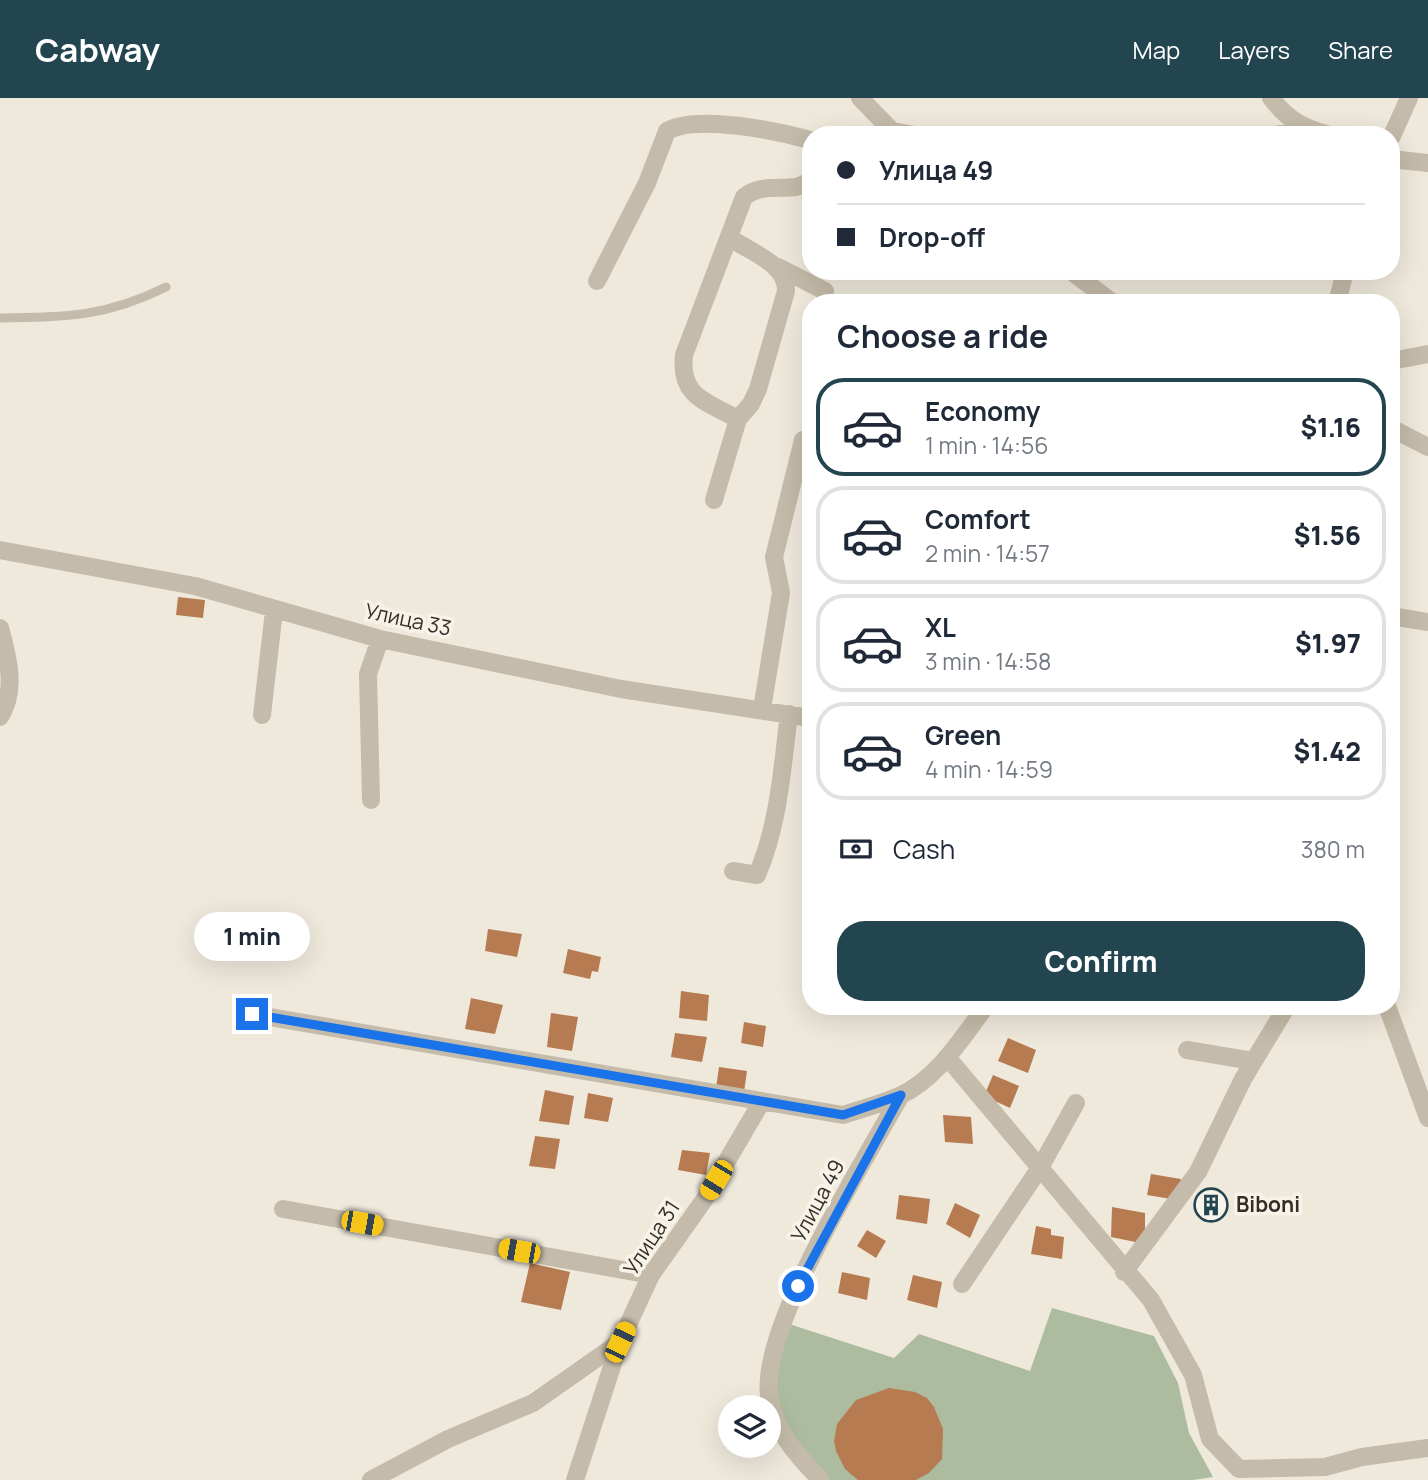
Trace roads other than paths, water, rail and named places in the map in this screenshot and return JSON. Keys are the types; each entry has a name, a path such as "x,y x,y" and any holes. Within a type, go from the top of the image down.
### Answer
{"street":[{"path":"1271,98 1284,115 1300,126"},
{"path":"1396,126 1409,98"},
{"path":"863,100 887,126"},
{"path":"597,281 647,183 667,131 683,125 758,127 802,137"},
{"path":"1400,160 1428,163"},
{"path":"738,419 695,395 686,385 682,370 684,355 744,197 762,187 802,186"},
{"path":"729,237 802,279"},
{"path":"714,500 738,419 751,404 758,388 786,291 787,283 778,267"},
{"path":"803,280 825,291"},
{"path":"1083,280 1101,294"},
{"path":"1400,359 1428,354"},
{"path":"1400,433 1428,447"},
{"path":"762,709 781,593 774,557 802,444"},
{"name":"Улица 33","path":"0,550 195,586 274,611 380,639 655,695 802,716"},
{"path":"262,715 274,611"},
{"path":"1400,617 1428,622"},
{"path":"0,628 10,679 8,702 0,717"},
{"path":"371,800 368,674 380,639"},
{"path":"733,872 757,875 766,854 778,808 789,714"},
{"path":"252,1014 843,1115 901,1095 922,1081 947,1057 979,1015"},
{"path":"1124,1272 1198,1172 1277,1015"},
{"path":"1391,1015 1421,1078 1428,1118"},
{"path":"1187,1050 1253,1061"},
{"path":"947,1057 1041,1166 1124,1272 1152,1300 1193,1375 1210,1439 1239,1469 1325,1467 1362,1457 1428,1448"},
{"name":"Улица 49","path":"821,1480 782,1433 769,1395 769,1369 783,1320 798,1286 901,1095"},
{"name":"Улица 31","path":"575,1480 620,1342 650,1275 704,1200 762,1101"},
{"path":"962,1284 1041,1166 1076,1103"},
{"path":"283,1209 650,1275"},
{"path":"371,1480 448,1439 533,1403 620,1342"}],"lane":[{"path":"0,318 96,314 130,305 166,287"}],"place":[{"name":"Biboni","path":"1211,1205"}]}
